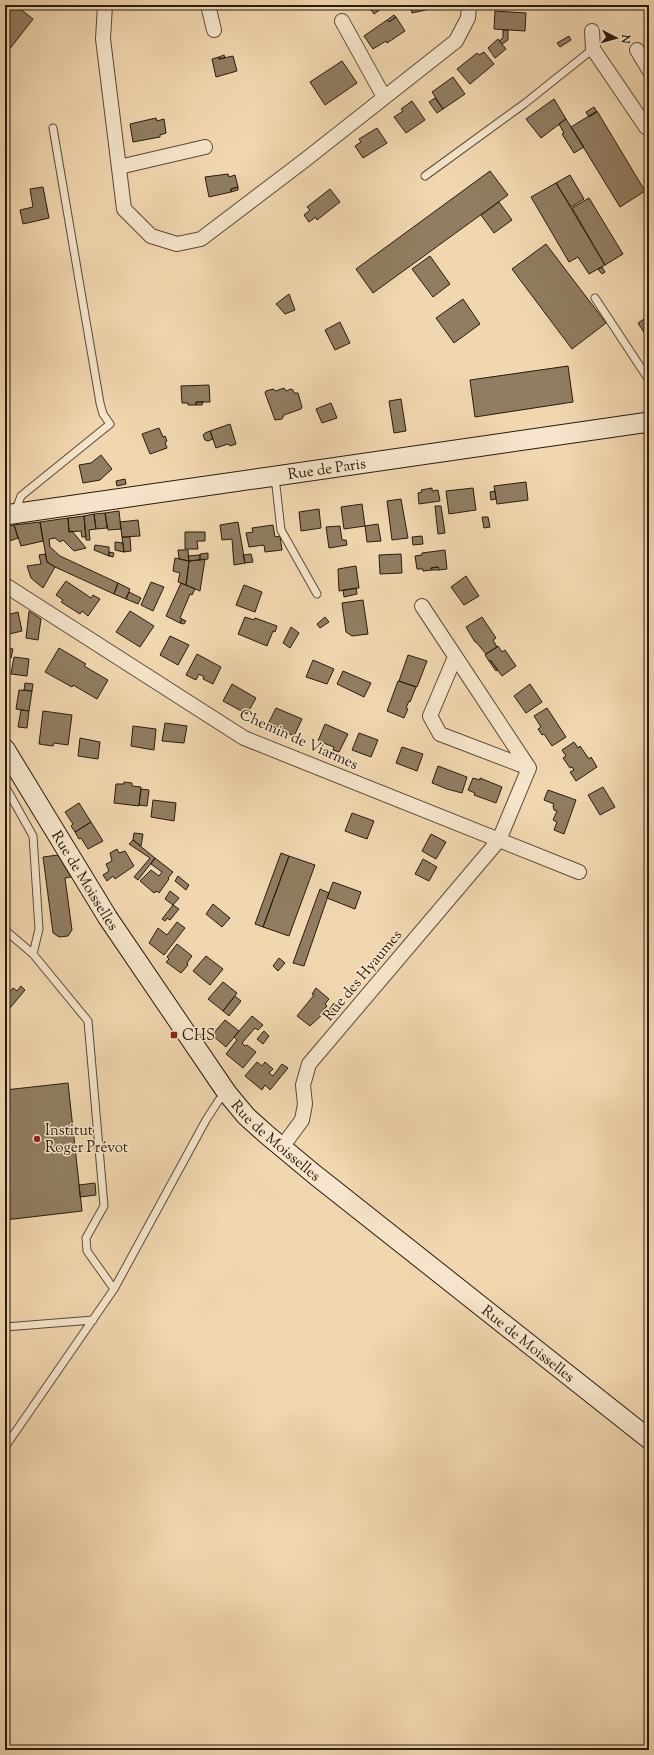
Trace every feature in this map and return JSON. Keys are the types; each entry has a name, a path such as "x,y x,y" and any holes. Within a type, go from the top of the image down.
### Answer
{"street":[{"path":"105,5 103,39 124,209 152,236 177,244 201,239 305,160 384,96 456,41 468,18 469,5"},
{"path":"208,5 214,30"},
{"path":"342,21 384,96"},
{"path":"592,31 593,49 646,127 649,128"},
{"path":"637,50 649,70"},
{"path":"119,167 205,147"},
{"name":"Rue de Paris","path":"10,514 649,422"},
{"name":"Chemin de Viarmes","path":"5,585 244,738 579,872"},
{"path":"422,606 454,657 529,768"},
{"path":"454,657 430,716 440,734 529,768"},
{"name":"Rue de Moisselles","path":"5,749 108,918 227,1093 246,1116 282,1147 649,1439"},
{"name":"Rue des Hyaumes","path":"282,1147 302,1120 305,1104 303,1085 309,1064 499,840 529,768"}],"lane":[{"path":"425,176 524,104 593,49"},
{"path":"10,514 21,496 110,424 103,414 100,403 53,128"},
{"path":"595,298 649,380"},
{"path":"275,477 281,530 318,594"},
{"path":"5,786 33,836 39,929 33,954"},
{"path":"5,930 33,954 88,1021 104,1206 86,1238 86,1246 87,1251 114,1289"},
{"path":"5,1447 114,1289 206,1120 219,1100 227,1093"},
{"path":"5,1327 93,1320"}],"building":[{"path":"5,5 15,5 33,19 5,55"},
{"path":"365,5 385,6 374,14 369,7 367,8"},
{"path":"410,5 438,5 439,7 412,13"},
{"path":"495,11 526,13 525,31 494,29"},
{"path":"394,15 396,17 389,22 387,20"},
{"path":"396,17 405,31 387,43 386,41 373,49 364,36 387,20 389,22"},
{"path":"503,30 508,30 508,40 502,44 499,41 503,38"},
{"path":"569,36 571,40 560,47 557,43"},
{"path":"498,39 506,49 495,58 488,48"},
{"path":"484,52 494,64 470,84 457,69 477,53 479,55"},
{"path":"224,55 225,58 219,59 219,57"},
{"path":"233,56 237,71 216,77 212,59"},
{"path":"342,61 357,83 325,105 310,82"},
{"path":"453,77 465,94 443,109 432,92"},
{"path":"435,98 443,109 437,113 429,102"},
{"path":"554,99 566,119 541,138 526,119"},
{"path":"412,101 425,120 406,133 394,117 403,111 401,109"},
{"path":"594,107 597,112 589,117 586,112"},
{"path":"597,111 645,191 620,207 571,127"},
{"path":"156,118 157,121 164,119 166,133 160,135 160,137 133,142 130,124"},
{"path":"566,119 584,147 574,153 562,134 564,133 559,124"},
{"path":"377,128 387,143 363,158 355,146 361,142 359,139"},
{"path":"490,171 508,195 373,293 356,269"},
{"path":"228,174 229,177 235,175 238,187 231,189 231,192 209,197 205,177"},
{"path":"570,175 584,199 571,207 556,183"},
{"path":"556,183 605,265 589,274 578,257 569,262 531,197"},
{"path":"43,187 49,218 23,224 20,210 33,207 30,189"},
{"path":"238,187 238,190 231,192 231,189"},
{"path":"330,189 340,202 317,220 316,217 309,222 304,215 310,210 307,207"},
{"path":"589,198 623,254 605,265 572,208"},
{"path":"499,202 512,220 494,233 481,215"},
{"path":"546,244 606,323 572,349 512,269"},
{"path":"430,256 450,284 433,297 412,269"},
{"path":"602,267 605,272 602,274 598,269"},
{"path":"289,294 295,310 285,314 276,304"},
{"path":"463,299 480,324 454,343 436,318"},
{"path":"649,316 649,340 638,323"},
{"path":"340,322 350,343 335,350 325,330"},
{"path":"568,366 573,402 475,417 470,380"},
{"path":"209,385 210,402 196,402 196,405 182,403 181,386"},
{"path":"284,388 286,391 291,389 294,393 298,393 302,407 301,409 284,415 282,419 275,420 265,393 266,391 273,389 276,391"},
{"path":"401,399 406,431 394,433 389,401"},
{"path":"196,402 203,402 202,405 196,405"},
{"path":"331,403 337,418 322,423 316,409"},
{"path":"230,424 236,444 230,446 228,444 216,448 210,431"},
{"path":"159,428 163,437 165,436 167,441 165,442 167,448 150,454 142,434"},
{"path":"210,431 213,439 208,441 205,440 203,435"},
{"path":"101,455 112,469 100,480 83,483 79,465 91,463"},
{"path":"125,479 126,484 117,486 116,481"},
{"path":"526,482 528,500 497,504 494,486"},
{"path":"432,488 432,491 438,490 440,501 419,504 418,493 422,492 421,490"},
{"path":"473,488 476,510 449,514 446,491"},
{"path":"495,491 496,499 491,500 490,492"},
{"path":"401,499 408,538 392,540 387,501"},
{"path":"362,504 365,526 344,529 341,507"},
{"path":"435,506 441,506 445,533 438,534"},
{"path":"319,509 321,528 301,531 299,512"},
{"path":"119,511 121,529 108,530 105,513"},
{"path":"105,513 107,528 96,529 94,514"},
{"path":"94,514 96,529 89,530 90,540 86,540 84,516"},
{"path":"84,516 86,537 82,537 81,531 69,532 68,518"},
{"path":"482,517 488,517 490,527 484,528"},
{"path":"68,518 69,532 72,531 86,548 74,551 63,540 60,542 55,538 49,539 50,547 60,556 118,583 114,594 47,562 40,522"},
{"path":"138,520 140,536 122,537 120,522"},
{"path":"40,522 43,541 21,546 14,525"},
{"path":"238,522 245,563 234,565 232,539 222,540 220,525"},
{"path":"378,524 381,541 367,542 365,526"},
{"path":"14,525 18,538 7,542 5,527"},
{"path":"273,525 275,537 280,536 282,550 265,552 264,545 249,547 246,533 253,532 252,528"},
{"path":"340,526 342,540 346,540 347,545 329,548 326,527"},
{"path":"185,532 205,532 205,541 197,541 198,549 185,549"},
{"path":"422,536 423,544 413,545 412,537"},
{"path":"122,537 130,537 131,551 124,552"},
{"path":"5,538 7,542 5,563"},
{"path":"115,542 123,543 124,552 115,550"},
{"path":"95,545 109,547 109,556 94,550"},
{"path":"178,550 188,550 189,561 179,559"},
{"path":"445,550 447,569 439,570 438,567 431,568 432,570 423,571 423,569 417,569 415,556 422,555 422,553"},
{"path":"109,552 114,553 113,557 109,556"},
{"path":"208,553 208,559 200,560 200,554"},
{"path":"45,554 47,562 55,567 43,588 31,578 27,566 41,564 39,555"},
{"path":"251,554 253,562 245,563 243,555"},
{"path":"401,554 402,573 380,574 379,555"},
{"path":"200,555 200,560 189,561 188,556"},
{"path":"175,558 189,561 186,585 178,582 180,573 173,571"},
{"path":"205,559 200,591 186,585 189,561"},
{"path":"356,566 359,588 339,591 338,569"},
{"path":"438,567 439,570 432,570 431,568"},
{"path":"466,576 479,596 464,605 451,587"},
{"path":"66,581 91,598 93,595 100,599 88,616 82,611 80,614 61,602 63,600 56,595"},
{"path":"151,582 164,587 153,611 141,605"},
{"path":"118,583 130,589 126,599 114,594"},
{"path":"181,583 195,589 192,595 190,594 180,618 182,619 180,623 166,616"},
{"path":"244,585 262,592 255,612 236,605"},
{"path":"356,588 357,594 344,597 343,590"},
{"path":"129,592 141,598 138,604 126,599"},
{"path":"363,600 368,634 352,636 346,632 342,603"},
{"path":"29,611 41,619 38,640 26,638"},
{"path":"130,611 154,626 140,647 116,632"},
{"path":"6,612 7,615 18,612 22,631 5,635"},
{"path":"245,617 254,620 255,618 277,626 275,632 273,631 267,646 238,634"},
{"path":"325,617 329,622 320,628 317,624"},
{"path":"482,617 496,638 493,640 497,647 486,654 475,642 466,627"},
{"path":"182,619 186,621 184,624 180,623"},
{"path":"291,627 299,633 290,648 283,643"},
{"path":"170,636 189,645 178,665 160,655"},
{"path":"498,646 502,652 505,650 516,666 502,676 485,655"},
{"path":"5,648 13,649 11,658 5,657"},
{"path":"59,648 86,664 84,666 108,680 97,699 73,685 72,687 45,672"},
{"path":"197,654 221,667 213,684 203,679 204,677 199,674 196,680 186,675"},
{"path":"408,655 427,661 417,687 399,681"},
{"path":"14,657 29,659 27,676 11,674"},
{"path":"313,660 334,669 327,684 306,677"},
{"path":"490,660 498,670 496,671 489,661"},
{"path":"343,671 371,683 364,697 337,684"},
{"path":"398,681 416,687 406,708 408,709 404,718 387,711"},
{"path":"25,683 33,684 32,691 24,690"},
{"path":"232,684 256,698 247,714 223,701"},
{"path":"530,684 542,702 526,713 514,696"},
{"path":"19,690 32,691 29,711 16,709"},
{"path":"276,708 302,719 294,736 268,724"},
{"path":"547,708 566,737 552,746 544,734 542,735 538,729 541,727 534,716"},
{"path":"21,710 29,711 27,728 18,727"},
{"path":"43,711 72,715 68,745 54,743 53,746 39,744"},
{"path":"165,723 187,726 184,743 162,741"},
{"path":"325,724 348,734 339,752 333,750 334,747 318,741"},
{"path":"133,726 156,729 154,750 131,746"},
{"path":"359,733 378,740 371,757 352,750"},
{"path":"80,738 100,742 98,759 78,756"},
{"path":"574,742 578,748 580,746 589,759 591,757 597,767 576,781 570,772 574,770 572,767 570,768 563,758 566,756 562,750"},
{"path":"402,747 423,754 417,771 396,763"},
{"path":"438,766 467,777 462,793 432,783"},
{"path":"473,778 480,780 480,778 502,787 496,803 474,795 475,793 468,790"},
{"path":"124,782 132,783 132,786 141,787 139,806 114,803 116,784 124,784"},
{"path":"603,787 615,807 600,815 588,795"},
{"path":"141,789 149,790 147,806 139,805"},
{"path":"548,790 576,800 564,834 554,830 557,822 553,820 557,811 554,810 554,804 544,800"},
{"path":"153,800 176,803 174,821 151,817"},
{"path":"79,803 91,822 75,832 71,826 73,824 65,812"},
{"path":"352,813 374,821 367,839 345,831"},
{"path":"91,822 103,841 88,849 75,832"},
{"path":"134,833 143,834 141,846 133,840"},
{"path":"431,834 446,842 436,859 422,851"},
{"path":"133,840 155,858 138,880 134,877 150,858 129,844"},
{"path":"117,849 119,853 125,851 134,866 115,879 113,876 107,881 103,875 109,871 106,864 112,861 110,853"},
{"path":"281,853 289,856 263,927 255,924"},
{"path":"58,855 71,877 65,878 72,930 68,936 59,937 53,933 43,857"},
{"path":"289,856 315,865 289,936 263,927"},
{"path":"155,858 173,872 159,893 157,891 154,893 140,881 151,870 159,876 162,872 151,864"},
{"path":"423,859 437,867 429,881 415,874"},
{"path":"178,876 189,885 186,890 175,881"},
{"path":"333,882 361,892 355,909 327,898"},
{"path":"320,889 329,893 304,966 293,963"},
{"path":"170,891 179,898 173,905 165,899"},
{"path":"213,904 230,918 222,927 206,914"},
{"path":"173,905 179,909 170,920 167,918 165,921 162,919"},
{"path":"177,922 185,928 164,955 149,943 158,928 167,935"},
{"path":"177,944 192,956 187,963 188,965 181,973 166,962 169,959 167,957"},
{"path":"206,956 223,969 210,985 193,971"},
{"path":"279,958 285,963 278,971 273,966"},
{"path":"223,982 237,993 223,1011 208,999"},
{"path":"21,986 25,990 5,1014 5,997 13,988 17,991"},
{"path":"316,988 329,999 325,1004 327,1006 321,1013 323,1014 310,1026 297,1016 314,995 312,994"},
{"path":"235,996 241,1001 229,1016 223,1011"},
{"path":"334,1003 340,1008 334,1014 329,1010"},
{"path":"252,1016 263,1025 258,1030 255,1028 242,1043 256,1052 243,1068 226,1054 237,1040 234,1037"},
{"path":"225,1020 239,1031 226,1047 212,1035"},
{"path":"264,1031 269,1036 263,1044 257,1039"},
{"path":"257,1062 262,1066 265,1062 273,1069 269,1073 273,1076 282,1064 288,1068 270,1090 265,1085 262,1090 245,1076"},
{"path":"68,1083 82,1211 5,1220 5,1090"},
{"path":"95,1183 96,1195 80,1197 79,1185"}],"place":[{"name":"CHS","path":"174,1035"},
{"name":"Institut Roger Prévot","path":"37,1139"}]}
